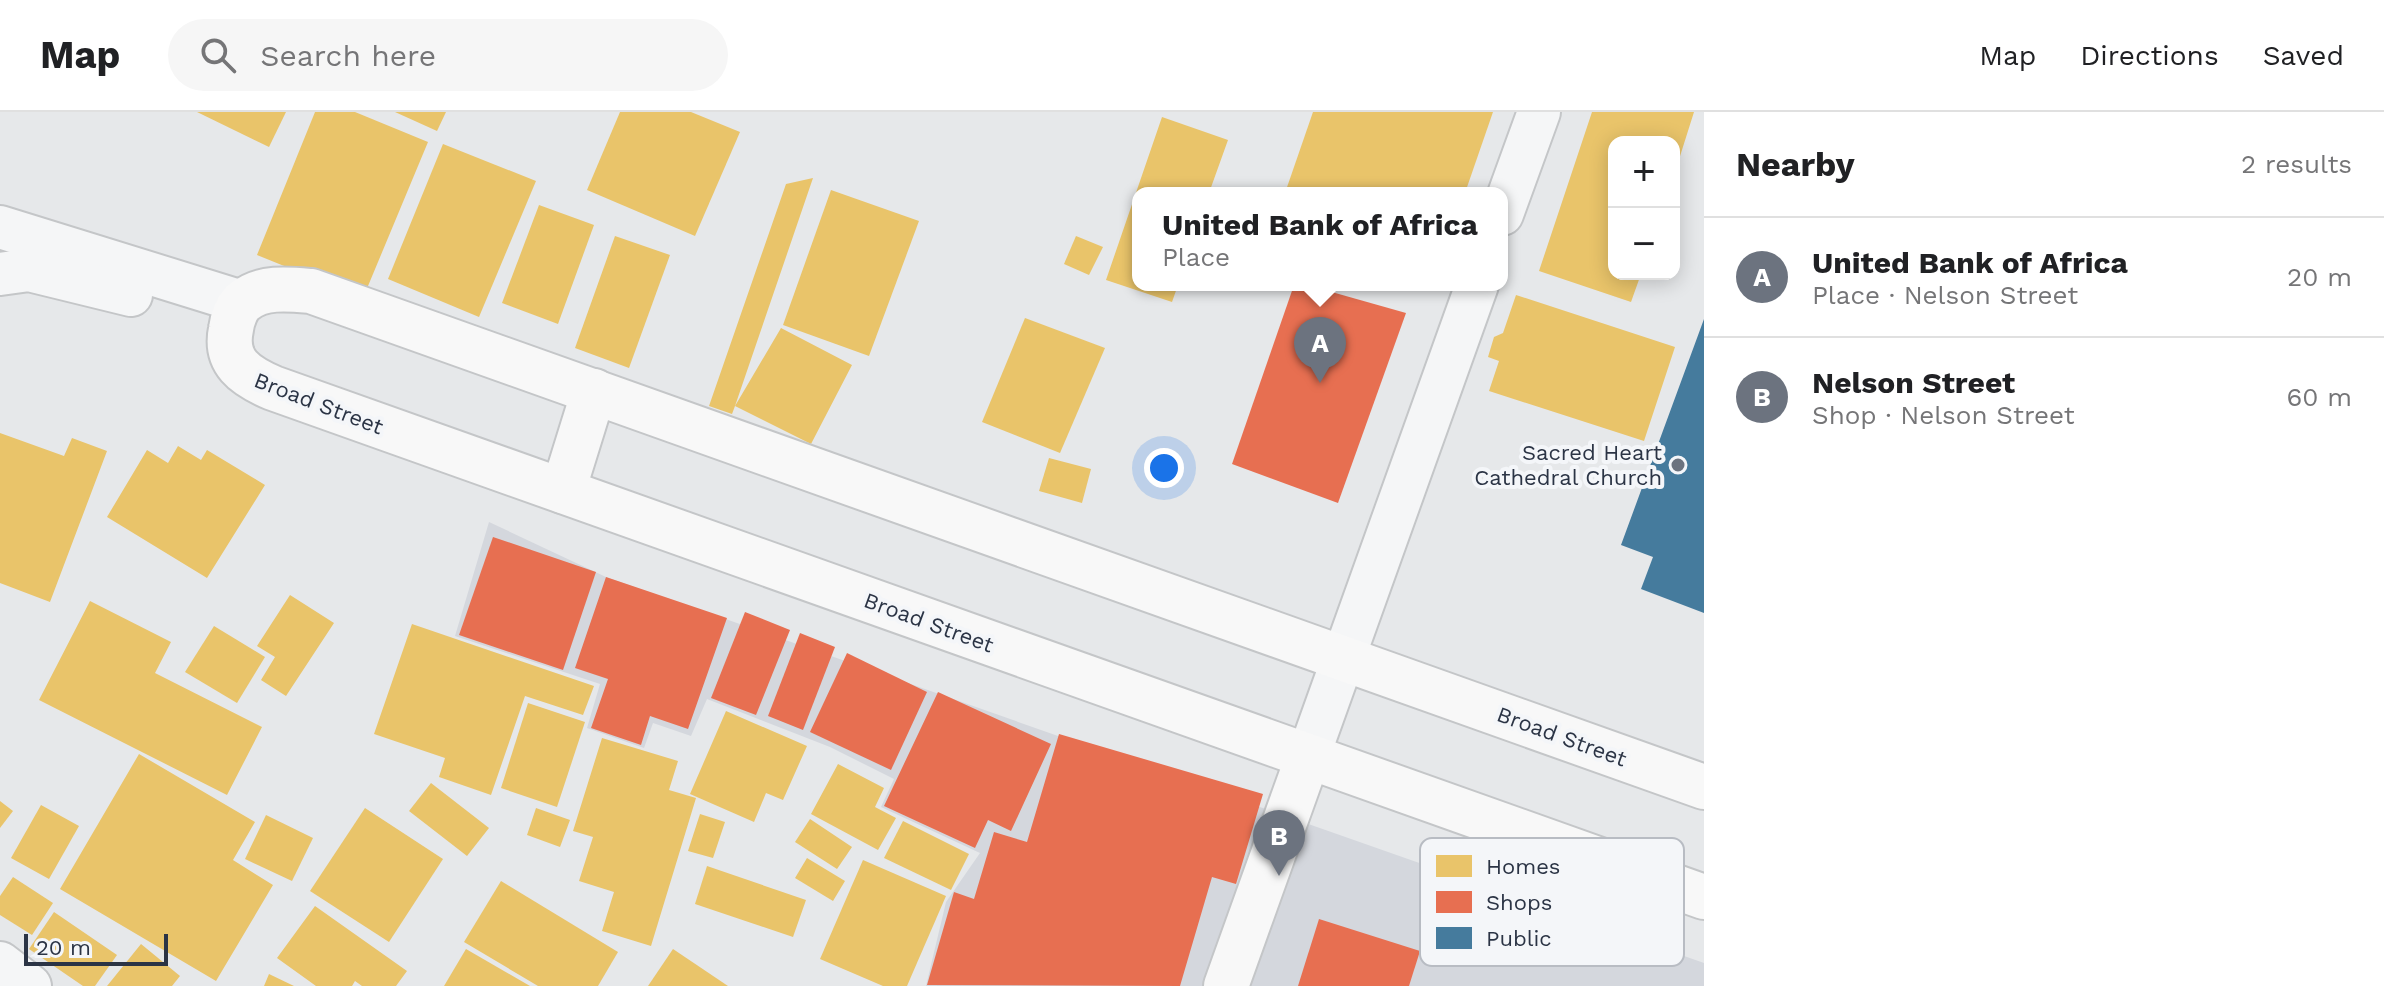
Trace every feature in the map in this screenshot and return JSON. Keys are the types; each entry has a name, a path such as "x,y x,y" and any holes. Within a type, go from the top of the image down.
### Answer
{"street":[{"path":"1508,197 1539,112"},
{"path":"0,227 237,311"},
{"path":"0,274 29,270 237,311"},
{"name":"Broad Street","path":"1537,838 246,376 234,361 228,342 237,311 257,294 282,288 311,291 1704,787"},
{"path":"1226,986 1475,291"},
{"path":"563,491 594,391"},
{"name":"Broad Street","path":"1684,890 1704,897"},
{"path":"0,963 30,986"}],"shaded area":[{"path":"489,522 606,577 1420,863 1420,966 1684,966 1684,956 1704,963 1704,986 926,986 946,902 980,853 881,807 894,779 830,747 707,699 691,736 653,723 644,748 587,728 600,684 455,636"}],"building: Homes":[{"path":"197,112 286,112 269,147"},
{"path":"315,112 355,112 428,142 363,298 257,255"},
{"path":"395,112 446,112 437,131"},
{"path":"620,112 691,112 740,132 695,236 587,190"},
{"path":"1313,112 1493,112 1467,187 1287,187"},
{"path":"1592,112 1694,112 1680,156 1680,136 1608,136 1608,280 1639,280 1631,302 1539,271"},
{"path":"1162,117 1228,140 1211,187 1138,187"},
{"path":"443,144 536,181 479,317 388,279"},
{"path":"813,178 732,414 709,406 786,184"},
{"path":"831,190 919,221 869,356 783,325"},
{"path":"1132,204 1132,289 1106,280"},
{"path":"539,205 594,225 558,324 502,303"},
{"path":"615,236 670,255 629,368 575,348"},
{"path":"1076,236 1103,247 1089,275 1064,264"},
{"path":"1139,291 1176,291 1172,302"},
{"path":"1516,295 1675,347 1644,441 1489,391 1499,361 1488,357 1494,337 1503,333"},
{"path":"1025,318 1105,348 1060,453 982,422"},
{"path":"781,328 852,365 811,444 735,406"},
{"path":"0,433 64,456 72,438 107,451 50,602 0,583"},
{"path":"178,446 201,460 207,450 265,485 207,578 107,517 147,450 168,463"},
{"path":"1049,458 1091,469 1082,503 1039,491"},
{"path":"290,595 334,623 286,696 261,680 275,657 257,646"},
{"path":"90,601 171,642 155,673 262,727 227,795 39,700"},
{"path":"412,624 594,686 583,715 525,696 491,795 439,777 445,758 374,734"},
{"path":"214,626 265,657 237,703 185,672"},
{"path":"528,703 585,722 557,807 501,788"},
{"path":"726,711 807,746 783,800 766,793 754,822 690,794"},
{"path":"602,738 678,761 669,790 696,798 651,946 602,931 614,892 579,881 593,837 573,831"},
{"path":"139,754 255,822 233,860 273,885 216,981 60,889"},
{"path":"838,764 884,788 875,807 896,818 878,850 811,814"},
{"path":"431,783 489,828 467,856 409,811"},
{"path":"0,801 13,811 0,828"},
{"path":"41,805 79,826 49,879 11,858"},
{"path":"365,808 443,859 389,942 310,891"},
{"path":"536,808 570,820 560,847 527,835"},
{"path":"700,814 725,822 713,858 688,851"},
{"path":"266,815 313,838 292,881 245,859"},
{"path":"810,819 852,847 837,869 795,842"},
{"path":"903,821 969,854 951,890 884,858"},
{"path":"807,858 845,881 833,901 795,878"},
{"path":"863,860 946,896 907,986 883,986 820,959"},
{"path":"707,866 806,900 793,937 695,904"},
{"path":"13,877 53,903 32,935 0,915 0,896"},
{"path":"501,881 618,952 598,986 538,986 464,942"},
{"path":"315,906 407,971 396,986 362,986 355,981 352,986 316,986 277,958"},
{"path":"54,912 117,955 95,986 83,986 29,949"},
{"path":"141,944 180,976 172,986 107,986"},
{"path":"466,949 530,986 444,986"},
{"path":"673,949 728,986 648,986"},
{"path":"269,974 294,986 264,986"}],"building: Shops":[{"path":"1292,291 1328,291 1406,313 1338,503 1232,464"},
{"path":"493,537 596,572 563,670 459,635"},
{"path":"606,577 727,618 688,729 650,716 641,745 591,728 608,679 575,668"},
{"path":"745,612 790,630 756,715 711,698"},
{"path":"800,633 835,647 803,730 768,716"},
{"path":"847,653 927,692 891,770 810,732"},
{"path":"938,692 1051,744 1011,831 988,820 975,848 884,806"},
{"path":"1059,734 1263,794 1236,884 1212,877 1180,986 927,985 954,892 974,899 994,832 1027,842"},
{"path":"1319,919 1420,951 1409,986 1298,986"}],"building: Public":[{"name":"Sacred Heart Cathedral Church","path":"1704,319 1704,613 1641,589 1653,557 1621,545"}],"place":[{"name":"United Bank of Africa","path":"1320,383"},
{"name":"Sacred Heart Cathedral Church","path":"1678,465"},
{"name":"Nelson Street","path":"1279,876"}]}
